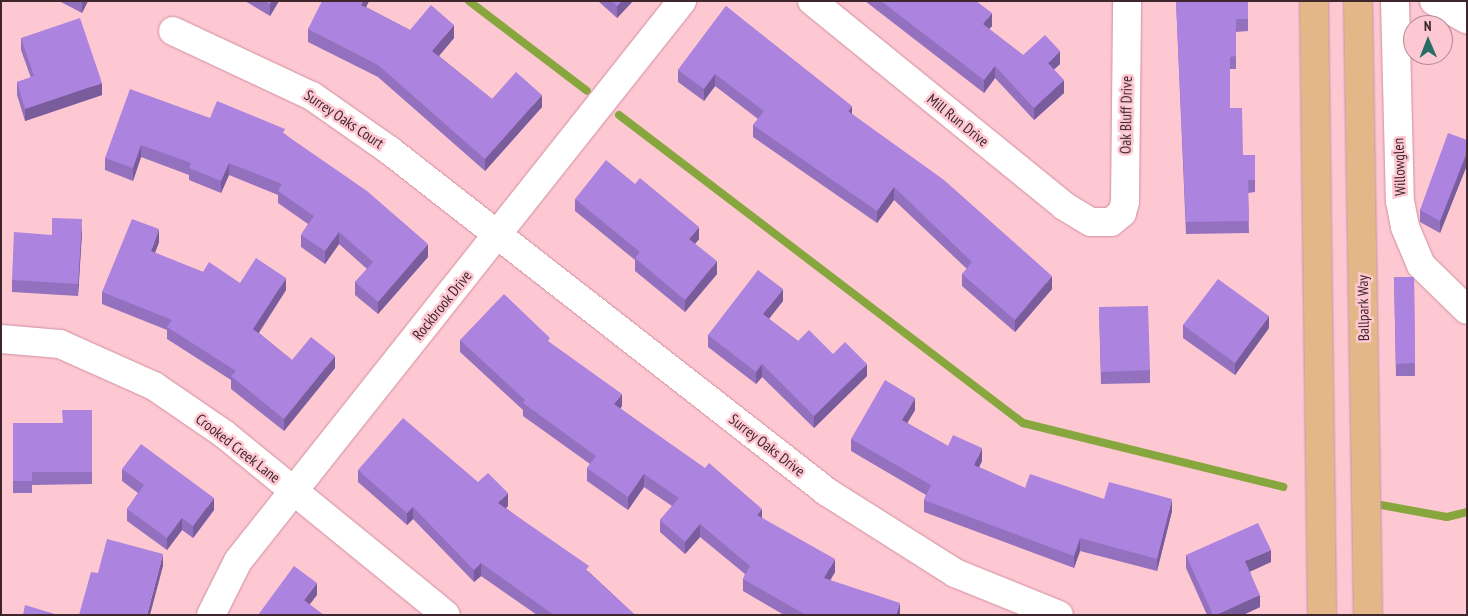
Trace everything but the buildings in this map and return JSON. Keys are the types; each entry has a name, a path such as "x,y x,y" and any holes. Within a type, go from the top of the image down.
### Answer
{"main road":[{"path":"1314,1 1322,615"},
{"name":"Ballpark Way","path":"1358,1 1368,615"}],"street":[{"name":"Rockbrook Drive","path":"211,615 238,561 682,1"},
{"name":"Mill Run Drive","path":"812,1 1064,206 1091,222 1111,222"},
{"name":"Oak Bluff Drive","path":"1111,222 1122,214 1125,202 1127,1"},
{"name":"Willowglen","path":"1395,1 1400,201 1405,227 1422,264 1467,310"},
{"path":"1434,1 1467,19"},
{"name":"Surrey Oaks Court","path":"173,31 312,96 498,235"},
{"name":"Surrey Oaks Drive","path":"498,235 827,492 955,573 1060,615"},
{"name":"Crooked Creek Lane","path":"1,339 60,344 154,386 224,434 446,615"}],"waterway":[{"path":"469,1 587,91"},
{"path":"619,115 1023,423 1283,487"},
{"path":"1381,505 1447,517 1467,512"}]}
